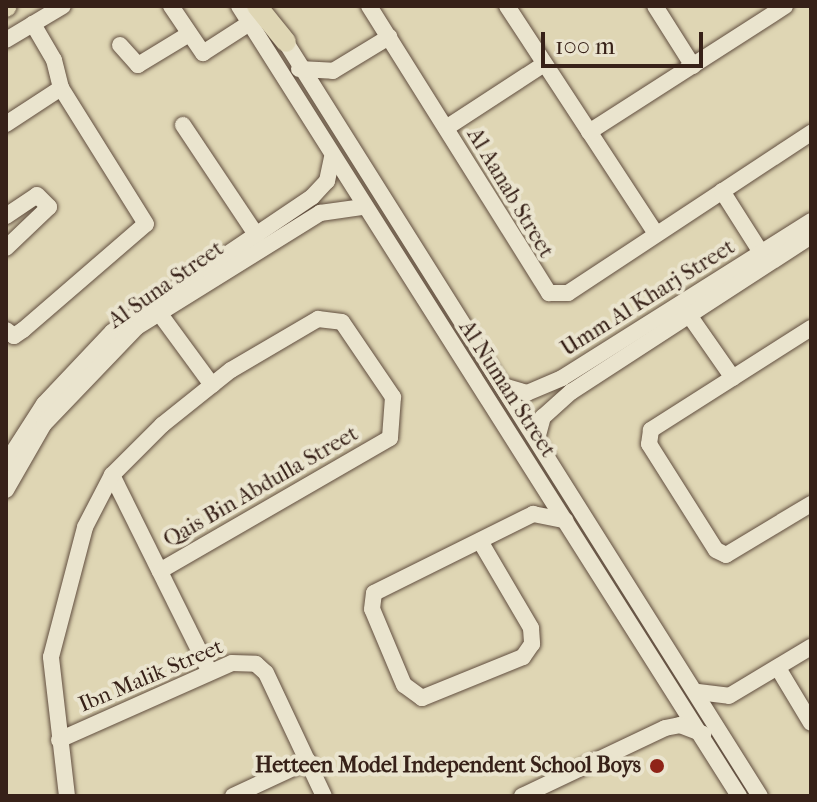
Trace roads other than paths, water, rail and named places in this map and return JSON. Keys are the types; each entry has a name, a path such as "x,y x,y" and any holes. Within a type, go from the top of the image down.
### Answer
{"main road":[{"path":"252,15 286,42"}],"street":[{"path":"6,40 63,6"},
{"path":"171,6 189,34 208,53 252,15"},
{"name":"Al Numan Street","path":"239,6 252,15 362,207 673,686 739,796"},
{"name":"Al Numan Street","path":"264,6 299,69 698,692 760,796"},
{"name":"Al Aanab Street","path":"369,6 549,293 568,293 811,133"},
{"path":"507,6 656,234"},
{"path":"655,6 693,66"},
{"path":"589,132 785,6"},
{"path":"6,330 14,336 23,330 146,224 61,88 54,68 29,26"},
{"path":"120,45 138,65 189,34"},
{"path":"323,106 324,85 333,71 389,37"},
{"name":"Al Aanab Street","path":"446,128 544,64"},
{"path":"299,69 333,71"},
{"path":"6,124 61,88"},
{"path":"183,125 257,236"},
{"name":"Al Suna Street","path":"6,463 16,443 71,372 327,181 332,158"},
{"path":"722,191 765,258"},
{"path":"6,216 37,195 49,207 6,248"},
{"name":"Al Suna Street","path":"156,309 320,213 362,207"},
{"name":"Umm Al Kharj Street","path":"765,258 811,221"},
{"name":"Umm Al Kharj Street","path":"503,386 540,390 685,308 765,258 811,236"},
{"path":"685,308 733,378"},
{"name":"Umm Al Kharj Street","path":"537,439 552,407 685,308"},
{"path":"156,309 212,385"},
{"name":"Qais Bin Abdulla Street","path":"67,796 51,657 61,606 85,527 112,475 212,385 318,319 342,322 393,397 394,425 390,438 160,571"},
{"path":"811,328 651,430 649,444 716,550 726,555 811,504"},
{"name":"Al Suna Street","path":"6,490 16,443"},
{"path":"112,475 210,672"},
{"path":"533,514 538,478"},
{"path":"480,541 531,628 532,644 523,657 422,698 404,685 370,599 382,586 533,514 565,520"},
{"path":"698,692 729,696 811,647"},
{"name":"Ibn Malik Street","path":"59,740 210,672 243,662 266,673 324,796"},
{"path":"778,668 811,723"},
{"path":"665,728 676,708 673,686"},
{"path":"721,729 729,696"},
{"path":"522,796 665,728 680,725 703,734"},
{"path":"233,796 308,761"}],"place":[{"name":"Hetteen Model Independent School Boys","path":"657,766"}]}
